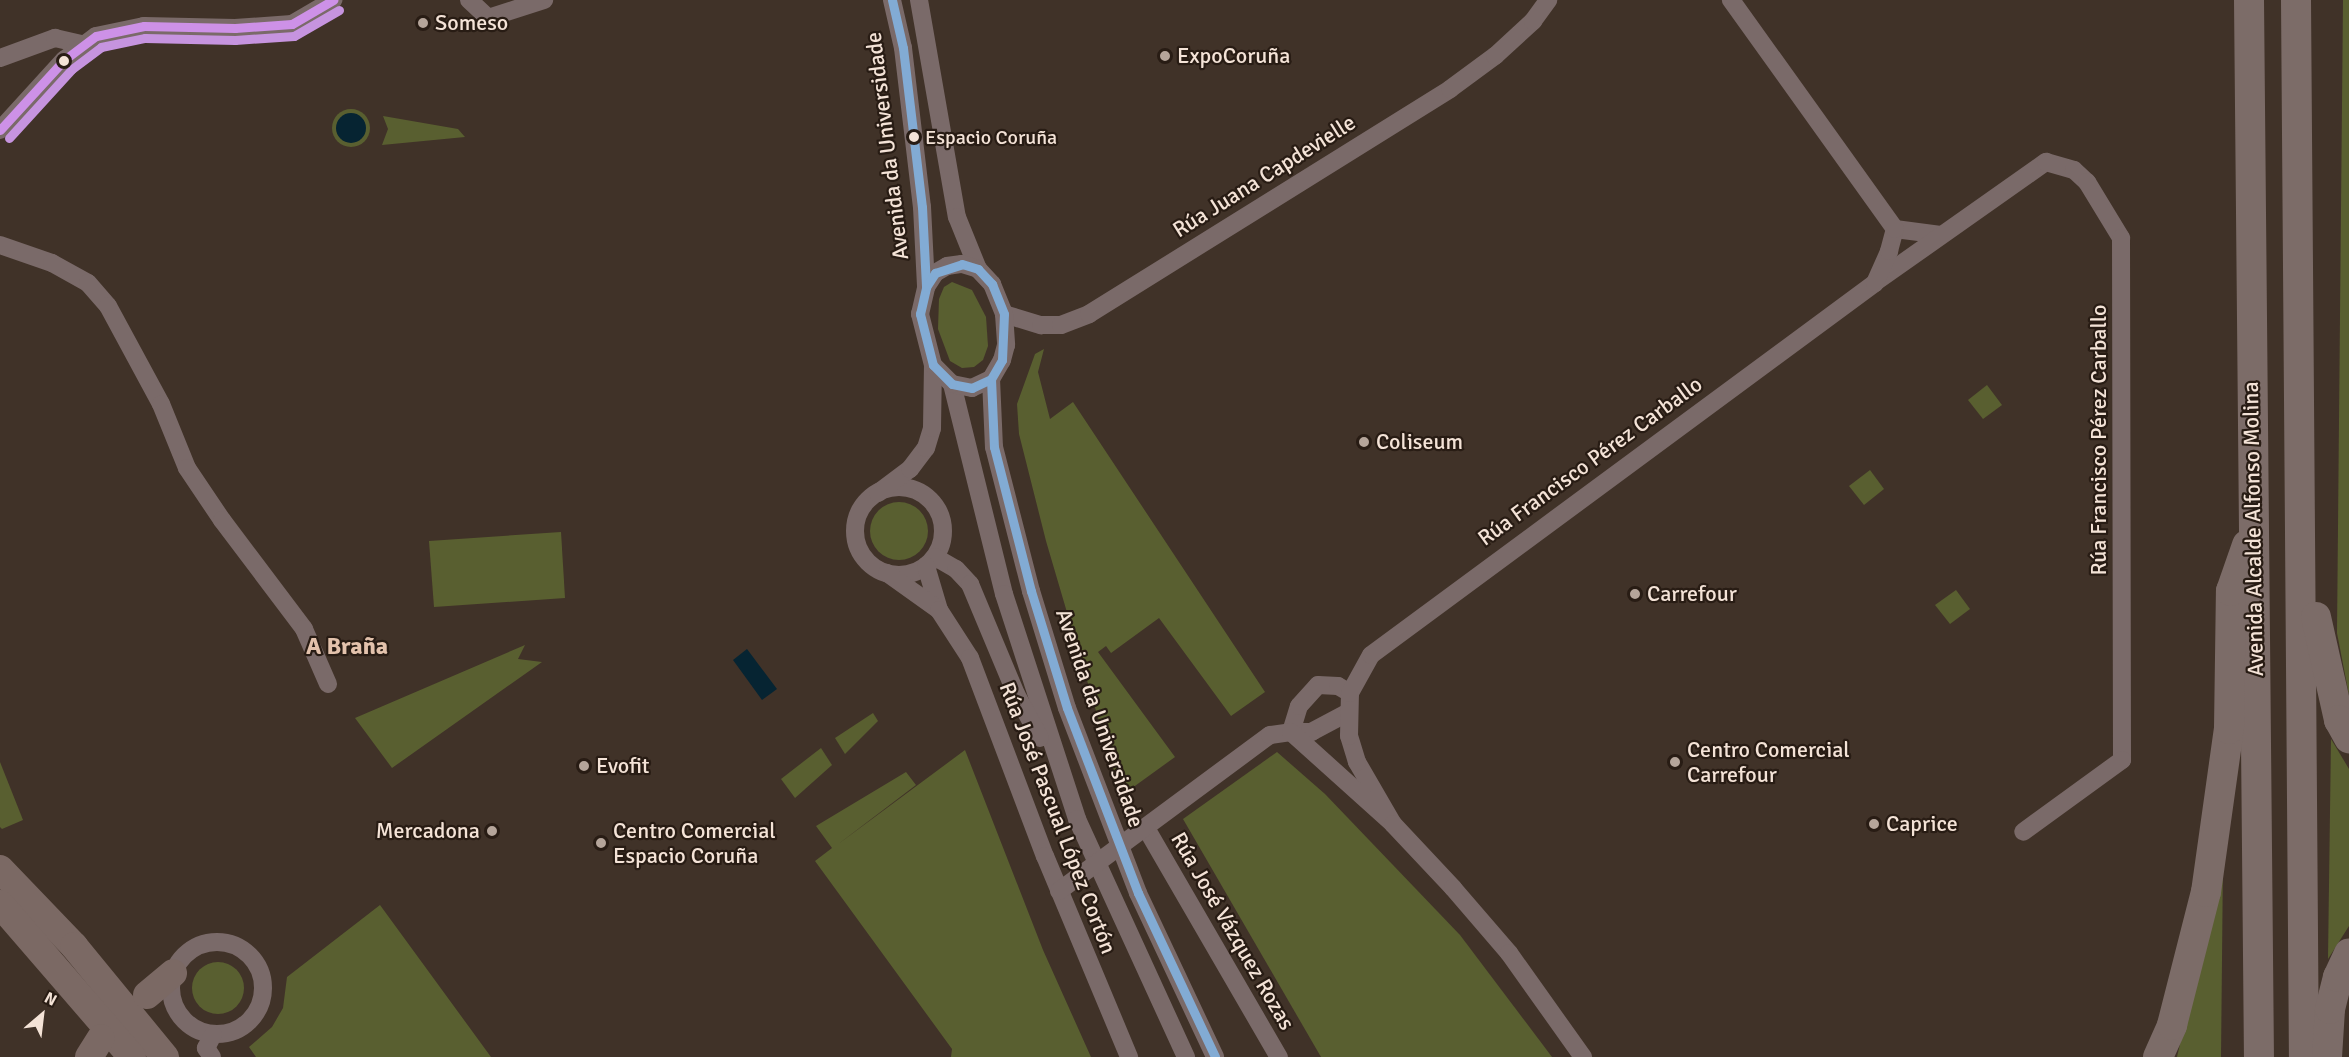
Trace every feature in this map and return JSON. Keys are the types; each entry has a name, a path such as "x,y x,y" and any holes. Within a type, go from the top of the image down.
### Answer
{"highway":[{"name":"Avenida Alcalde Alfonso Molina","path":"2249,0 2259,1057"},
{"name":"Avenida Alcalde Alfonso Molina","path":"2298,8 2304,1057"},
{"path":"2158,1057 2175,1016 2206,892 2229,729 2231,591 2253,525"},
{"path":"2302,540 2325,665 2339,720 2349,738"},
{"path":"2327,1057 2330,1009 2338,977 2349,953"}],"main road":[{"path":"0,869 74,946 165,1057"},
{"path":"0,904 132,1057"},
{"path":"147,995 173,973"}],"street":[{"path":"0,130 82,44 119,29 144,26 235,28 292,24 333,0"},
{"path":"469,0 488,18 544,0"},
{"name":"Avenida da Universidade","path":"892,0 903,48 922,207 926,287"},
{"path":"919,0 957,217 978,269 992,284 1004,314 1005,345 991,379 972,388 952,384"},
{"name":"Rúa Juana Capdevielle","path":"1533,21 1548,0"},
{"name":"Rúa Juana Capdevielle","path":"1004,314 1041,325 1061,325 1089,314 1450,89 1495,56 1553,0"},
{"path":"1731,0 1745,8 1895,229 1941,235"},
{"path":"0,58 56,38 82,44"},
{"name":"Rúa Francisco Pérez Carballo","path":"1393,824 1357,762 1347,713 1350,693 1360,670 1385,641 1941,235 2046,162 2074,170 2118,228 2122,255 2124,690 2122,760 2023,832"},
{"path":"1875,283 1895,229"},
{"path":"0,245 52,263 88,283 108,306 161,404 187,468 240,546 304,629 328,684"},
{"path":"978,269 962,264 947,266 935,273 926,287 921,328 933,365 952,384 1004,594 1077,819 1186,1057"},
{"name":"Rúa José Pascual López Cortón","path":"933,365 932,428 926,448 910,469 878,492 859,514 855,529 864,556 939,609"},
{"name":"Avenida da Universidade","path":"991,379 994,447 1011,518 1067,708 1102,805 1178,983 1215,1057"},
{"path":"878,492 907,488 932,502 943,529 931,562"},
{"path":"887,573 901,575 931,562 956,569 970,584 1016,694 1062,775"},
{"name":"Rúa José Pascual López Cortón","path":"931,562 939,609 970,658 1059,891 1129,1054"},
{"path":"1347,713 1312,732 1291,732 1299,706 1318,685 1338,686 1350,693"},
{"name":"Rúa Francisco Pérez Carballo","path":"1291,732 1393,824 1509,953 1580,1053"},
{"name":"Rúa José Vázquez Rozas","path":"1059,891 1270,735 1291,732"},
{"name":"Rúa José Vázquez Rozas","path":"1146,828 1279,1057"},
{"path":"208,943 239,947 257,964 264,989 257,1013 238,1030 213,1035 199,1031 178,1013 172,1000 173,973 193,948 208,943"},
{"path":"212,1057 206,1048 213,1035"}],"green space":[{"path":"2343,0 2349,0 2349,695 2337,633"},
{"path":"351,109 364,115 370,128 364,141 351,147 338,141 332,128 338,115"},
{"path":"383,116 458,129 465,137 382,145 388,129"},
{"path":"952,282 972,290 986,317 988,346 983,360 974,367 962,368 950,361 938,329 939,299 944,287"},
{"path":"1044,349 1038,372 1050,419 1073,402 1265,692 1231,716 1159,618 1111,653 1106,646 1098,652 1175,757 1121,796 1046,541 1019,434 1017,404 1035,354"},
{"path":"1987,385 2002,405 1983,419 1968,400"},
{"path":"1870,470 1884,489 1864,505 1849,486"},
{"path":"893,502 905,502 920,510 928,525 928,537 920,552 905,560 893,560 878,552 870,537 870,525 878,510"},
{"path":"561,532 565,598 434,607 429,541"},
{"path":"1956,590 1970,609 1950,624 1935,605"},
{"path":"525,645 518,659 542,662 392,768 355,718"},
{"path":"873,713 878,721 845,754 835,738"},
{"path":"2331,739 2349,769 2349,926 2328,959"},
{"path":"821,748 832,765 795,798 781,779"},
{"path":"965,750 1043,950 1091,1057 951,1057 952,1049 815,861 832,848 816,826 906,772 916,785 837,845"},
{"path":"1277,752 1325,794 1460,935 1552,1057 1321,1057 1183,819"},
{"path":"0,762 23,820 2,829 0,827"},
{"path":"2223,860 2221,1057 2177,1057"},
{"path":"380,905 491,1057 256,1057 249,1047 272,1027 283,1008 287,977"},
{"path":"213,962 223,962 232,966 240,974 244,988 240,1002 232,1010 223,1014 213,1014 204,1010 196,1002 192,993 192,983 196,974 204,966"}],"water":[{"path":"351,113 362,117 366,128 362,139 351,143 340,139 336,128 340,117"},
{"path":"747,649 777,689 762,700 733,660"}],"transit line":[{"path":"0,130 64,60 96,36 144,26 235,28 292,24 333,0"},
{"path":"892,0 903,48 922,207 926,287"},
{"path":"9,138 72,69 101,47 145,38 235,40 294,36 339,10"},
{"path":"962,264 978,269 992,284 1004,314 1002,360 991,379 972,388 952,384 933,365 920,314 926,287 935,273 962,264"},
{"path":"991,379 994,447 1031,591 1067,708 1138,893 1215,1057"}],"place":[{"name":"Someso","path":"423,23"},
{"name":"ExpoCoruña","path":"1165,56"},
{"name":"Espacio Coruña","path":"914,137"},
{"name":"Coliseum","path":"1364,442"},
{"name":"Carrefour","path":"1635,594"},
{"name":"Centro Comercial Carrefour","path":"1675,762"},
{"name":"Evofit","path":"584,766"},
{"name":"Caprice","path":"1874,824"},
{"name":"Mercadona","path":"492,831"},
{"name":"Centro Comercial Espacio Coruña","path":"601,843"}],"district":[{"name":"A Braña","path":"347,647"}]}
